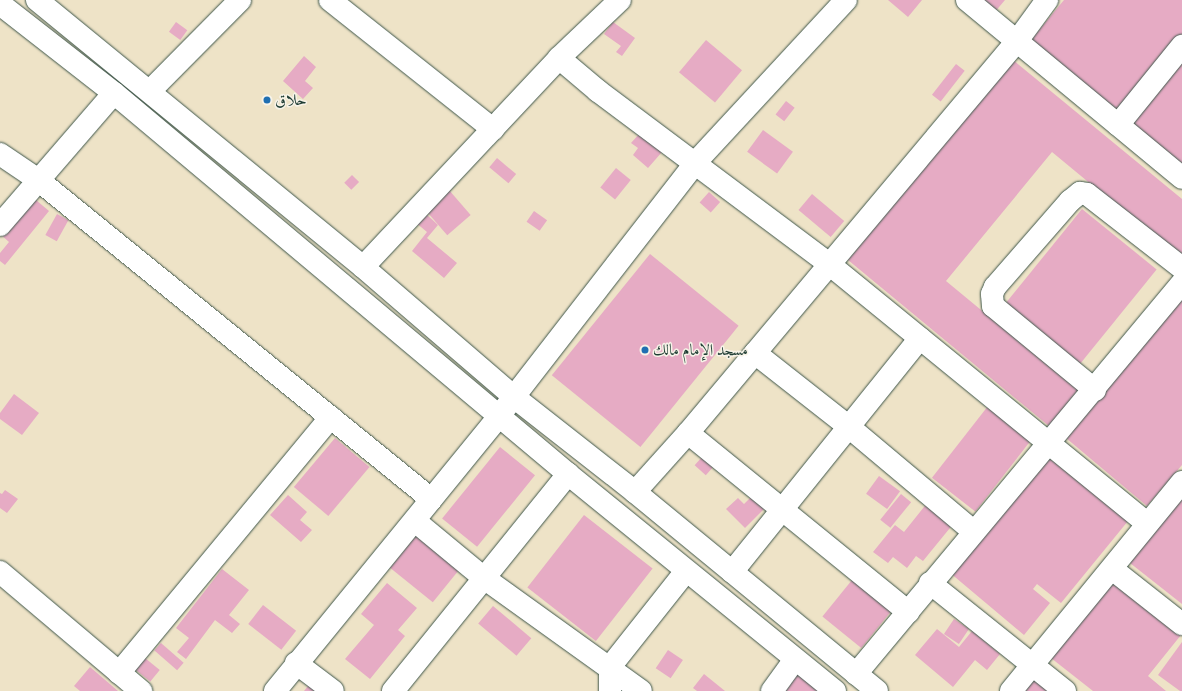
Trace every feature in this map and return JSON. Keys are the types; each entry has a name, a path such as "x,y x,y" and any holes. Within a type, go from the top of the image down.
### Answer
{"street":[{"path":"150,91 240,0"},
{"path":"330,0 493,129"},
{"path":"275,691 296,663 414,521 514,397 695,163 846,0"},
{"path":"967,0 1182,178"},
{"path":"635,492 688,433 1017,41 1047,0"},
{"path":"41,1 363,268 514,397 635,492 877,691"},
{"path":"363,268 611,3"},
{"path":"0,4 114,93 498,416 686,571 835,691"},
{"path":"1118,125 1182,46"},
{"path":"559,58 598,91 829,264 1048,444 1147,523"},
{"path":"0,224 37,179 114,93"},
{"path":"0,154 37,179 431,499"},
{"path":"1095,390 993,306 992,294 995,288 1070,202 1080,193 1087,194 1096,200 1182,268"},
{"path":"856,674 908,612 930,583 1095,390 1182,283"},
{"path":"732,572 920,338"},
{"path":"755,353 849,426 974,532"},
{"path":"119,672 331,418"},
{"path":"688,433 908,612"},
{"path":"402,687 484,578 568,474"},
{"path":"1011,691 1182,482"},
{"path":"414,521 484,578 610,667 641,691"},
{"path":"1112,568 1182,624"},
{"path":"610,691 610,667 686,571"},
{"path":"0,572 141,691"},
{"path":"930,583 1065,691"},
{"path":"772,691 796,659"},
{"path":"296,663 333,691"}],"building":[{"path":"888,0 922,0 908,17"},
{"path":"978,0 1005,0 994,13"},
{"path":"1064,0 1182,0 1182,36 1117,114 1030,41"},
{"path":"176,22 187,30 180,40 169,32"},
{"path":"613,22 635,38 622,56 616,52 621,46 604,34"},
{"path":"706,40 742,70 715,102 679,72"},
{"path":"1182,54 1182,172 1124,122"},
{"path":"304,56 316,67 305,81 313,88 303,99 283,81"},
{"path":"1013,60 1182,199 1182,254 1179,257 1052,152 946,281 1078,390 1049,426 848,260"},
{"path":"956,64 965,71 941,102 932,95"},
{"path":"786,101 795,108 784,121 776,114"},
{"path":"763,130 793,152 777,174 747,152"},
{"path":"640,133 662,152 648,168 633,155 638,148 631,143"},
{"path":"497,158 516,174 508,183 489,167"},
{"path":"616,168 631,180 615,199 600,187"},
{"path":"352,175 359,182 351,190 344,183"},
{"path":"449,190 471,215 447,235 426,210"},
{"path":"709,192 720,202 711,212 700,202"},
{"path":"812,194 844,221 831,237 799,210"},
{"path":"30,195 49,211 5,265 0,261 0,253 9,242 0,234"},
{"path":"1082,209 1157,269 1079,366 1004,305"},
{"path":"534,211 547,220 540,231 527,222"},
{"path":"424,212 438,225 427,238 457,263 444,278 412,251 427,232 415,222"},
{"path":"57,214 68,220 57,241 45,235"},
{"name":"مسجد الإمام مالك","path":"650,254 739,326 640,447 552,375"},
{"path":"1182,300 1182,465 1147,506 1066,438"},
{"path":"14,394 39,413 22,435 0,419 0,413"},
{"path":"988,406 1031,440 975,512 932,478"},
{"path":"335,438 369,467 328,516 294,487"},
{"path":"500,447 535,475 477,547 442,518"},
{"path":"1045,455 1128,521 1061,603 1037,584 1033,589 1050,603 1024,635 949,572"},
{"path":"702,457 713,467 706,475 695,465"},
{"path":"879,476 900,491 887,509 866,494"},
{"path":"5,490 18,499 7,513 0,508 0,493 2,494"},
{"path":"901,494 911,502 890,528 880,520"},
{"path":"288,495 307,512 300,520 312,530 301,542 270,515"},
{"path":"753,495 766,507 745,528 726,509 738,498 744,504"},
{"path":"1182,498 1182,604 1130,563"},
{"path":"928,502 954,523 923,561 916,556 907,568 893,557 888,563 873,552 895,525 904,532"},
{"path":"584,515 653,569 596,641 527,587"},
{"path":"419,532 462,567 433,602 390,568"},
{"path":"222,569 249,590 229,615 240,624 232,633 215,620 186,659 177,652 189,638 176,628"},
{"path":"852,580 891,611 861,648 822,617"},
{"path":"1113,580 1181,635 1148,676 1166,691 1093,691 1051,658"},
{"path":"387,583 417,608 398,630 405,636 370,679 345,659 374,625 361,614"},
{"path":"263,605 296,631 281,650 248,624"},
{"path":"493,606 531,638 517,656 478,624"},
{"path":"954,619 969,629 959,644 944,634"},
{"path":"937,629 959,647 972,631 1000,654 987,670 975,660 953,687 915,655"},
{"path":"1182,642 1182,691 1180,691 1158,675"},
{"path":"161,643 184,663 177,670 154,651"},
{"path":"668,650 683,660 671,678 656,668"},
{"path":"145,658 160,670 150,682 136,670"},
{"path":"90,667 118,691 80,691 74,686"},
{"path":"797,673 819,691 782,691"},
{"path":"704,674 725,691 697,691 693,688"},
{"path":"1038,675 1058,691 1025,691"},
{"path":"312,681 325,691 304,691"}],"place":[{"name":"حلاق","path":"267,100"},
{"name":"مسجد الإمام مالك","path":"645,350"}]}
